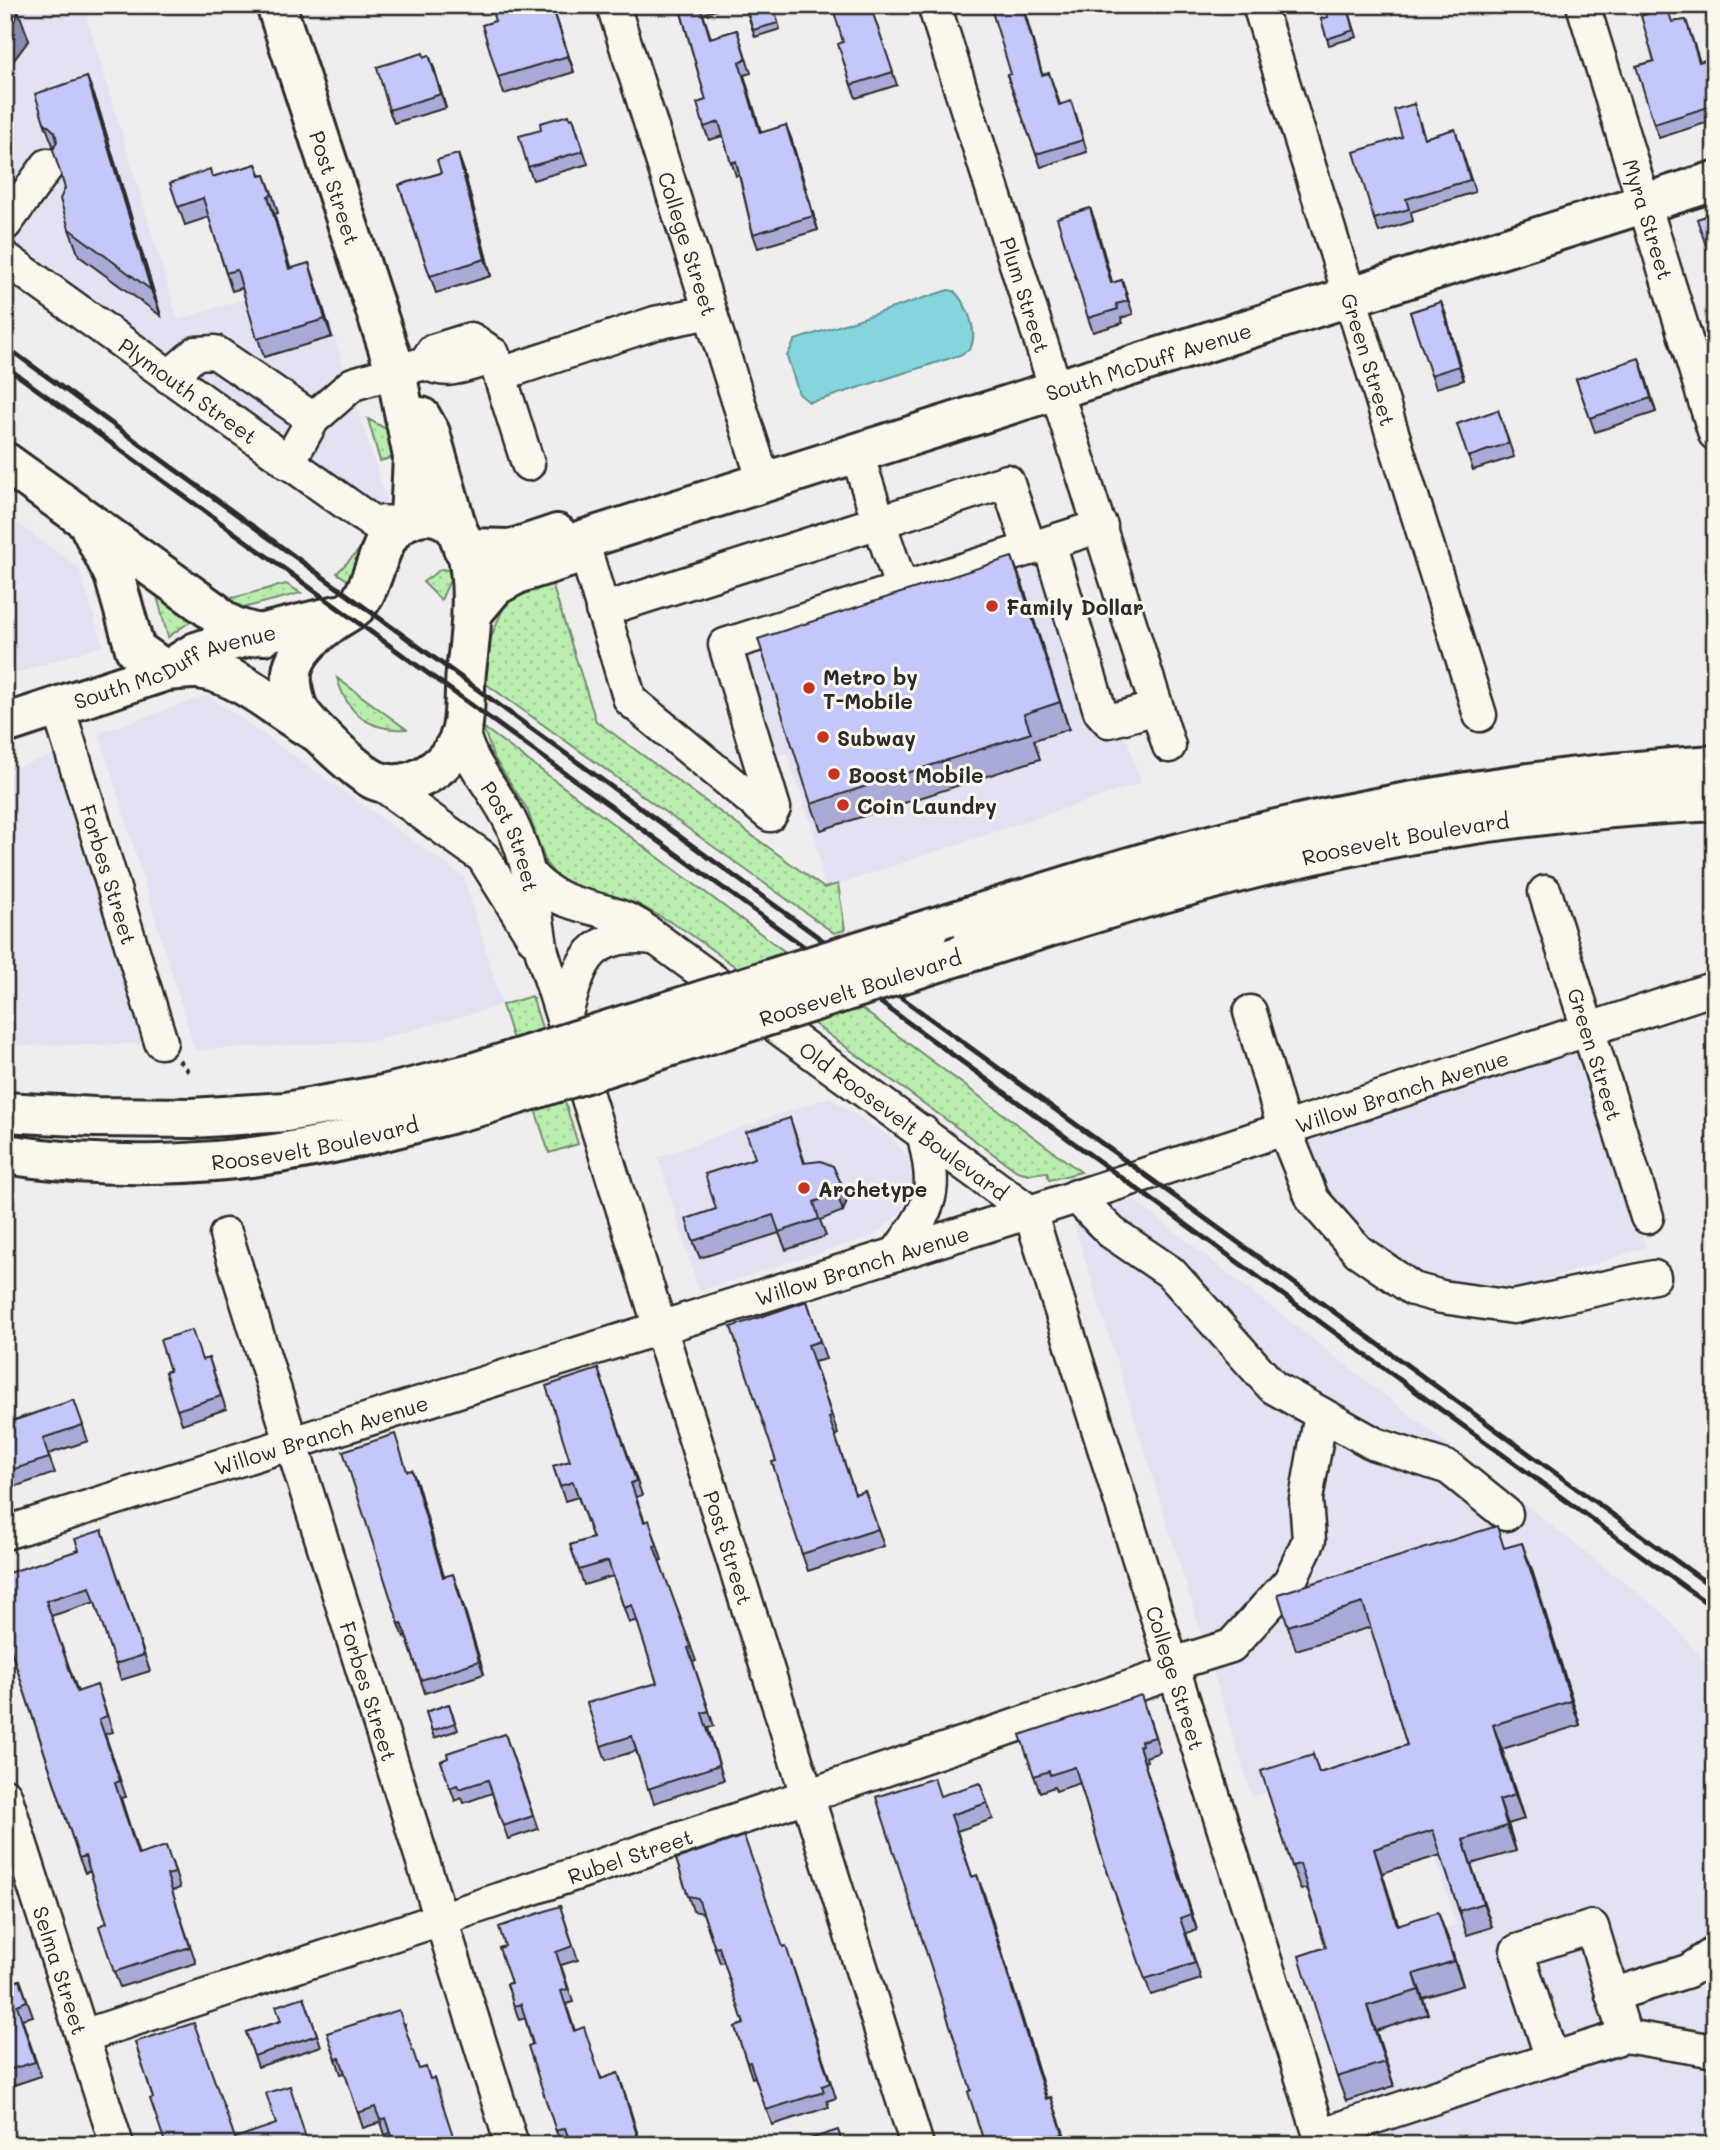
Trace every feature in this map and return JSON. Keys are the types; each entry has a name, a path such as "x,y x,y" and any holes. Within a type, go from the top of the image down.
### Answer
{"main road":[{"name":"Post Street","path":"276,5 410,368 469,565 474,611 462,729"},
{"name":"South McDuff Avenue","path":"474,611 495,586 519,573 568,558 582,540 1715,181"},
{"name":"Post Street","path":"322,734 300,713 293,689 295,662 315,637 359,604 391,530 413,457 410,368"},
{"path":"5,462 213,611 223,622 234,628 264,635"},
{"path":"391,530 425,515 438,517 449,523 461,543"},
{"path":"88,522 114,575 135,649 166,671 202,669 237,680 286,716 322,734 341,754 377,781 406,782 429,774 453,748 462,729"},
{"name":"South McDuff Avenue","path":"461,543 512,549 560,533 582,540"},
{"name":"South McDuff Avenue","path":"5,724 166,671 196,652 346,614"},
{"name":"Roosevelt Boulevard","path":"5,1154 62,1163 128,1164 220,1159 316,1147 929,929 1172,855 1355,811 1564,778 1715,765"},
{"name":"Roosevelt Boulevard","path":"5,1112 95,1118 192,1118 286,1112 383,1095 478,1089 961,955 1107,908 1363,844 1576,812 1715,801"}],"street":[{"name":"College Street","path":"613,5 764,482"},
{"name":"Plum Street","path":"934,5 1169,746"},
{"name":"Green Street","path":"1259,5 1480,715"},
{"name":"Myra Street","path":"1583,5 1715,434"},
{"path":"5,225 48,165"},
{"name":"Plymouth Street","path":"5,258 288,463 391,530"},
{"path":"288,463 313,419 353,384 410,368 452,370 478,362 494,361 710,312"},
{"path":"169,376 196,353 215,352 313,419"},
{"path":"494,361 528,464"},
{"path":"856,451 902,589"},
{"path":"603,610 1007,481 1040,546 1100,711 1108,720 1117,721 1157,708"},
{"path":"582,540 630,701 770,815 774,808 725,645 1101,526"},
{"name":"Forbes Street","path":"58,707 162,1042"},
{"name":"Post Street","path":"462,729 472,761 502,803 514,827 529,874 542,952 916,2145"},
{"name":"Post Street","path":"377,781 470,846 489,864 542,952"},
{"name":"Old Roosevelt Boulevard","path":"529,874 566,902 622,917 923,1132 1030,1212"},
{"name":"Green Street","path":"1545,892 1647,1217"},
{"path":"564,1021 580,964 595,947 619,938 654,939"},
{"name":"Willow Branch Avenue","path":"5,1533 1030,1212 1715,988"},
{"path":"1250,1012 1284,1128 1313,1200 1358,1251 1413,1289 1442,1297 1513,1307 1654,1276"},
{"path":"896,1254 923,1216 932,1194 932,1171 923,1132"},
{"path":"1076,1196 1111,1232 1170,1272 1273,1387 1375,1444 1449,1468 1506,1514"},
{"name":"College Street","path":"1030,1212 1321,2140"},
{"name":"Forbes Street","path":"226,1235 512,2145"},
{"name":"Rubel Street","path":"83,2036 441,1919 1174,1668 1231,1646 1290,1580 1309,1540 1306,1499 1321,1414"},
{"name":"Selma Street","path":"5,1796 117,2145"},
{"path":"1552,2059 1517,1951 1592,1927 1625,2036"},
{"path":"1612,1995 1688,1971 1715,1953"},
{"path":"1321,2140 1625,2036 1715,2052"}],"shaded area":[{"path":"5,5 83,5 178,320 315,276 387,501 371,506 5,241"},
{"path":"5,514 79,568 103,645 5,677"},
{"path":"1068,553 1141,783 825,889 815,837 787,753 778,755 747,655"},
{"path":"208,695 464,877 502,1005 373,1041 195,1050 99,733"},
{"path":"56,754 147,1044 5,1046 5,771"},
{"path":"1582,1047 1646,1247 1492,1298 1430,1288 1366,1247 1322,1195 1297,1135"},
{"path":"829,1097 891,1137 908,1156 914,1179 902,1211 873,1236 699,1291 658,1157"},
{"path":"1133,1199 1660,1610 1715,1672 1715,2137 1692,2145 1360,2145 1303,1972 1456,1925 1402,1749 1252,1797 1074,1224"}],"green space":[{"path":"368,419 388,430 401,455 380,461"},
{"path":"358,551 363,554 353,579 349,581 337,573"},
{"path":"441,569 448,570 451,578 441,600 423,582"},
{"path":"211,584 232,598 286,584 301,593 243,608 210,586"},
{"path":"552,584 596,721 824,888 838,884 845,930 834,933 482,681 491,637 506,601"},
{"path":"156,592 201,614 168,637"},
{"path":"337,678 406,729 381,727 361,717 347,701"},
{"path":"483,727 1081,1172 1049,1180 1047,1172 1029,1174 1017,1171 686,931 636,903 596,897 558,878 546,863 527,809 493,756"},
{"path":"532,996 578,1144 549,1153 502,1005"}],"water":[{"path":"948,290 954,291 959,297 970,318 973,335 970,349 960,355 823,399 809,402 799,394 787,356 795,340"}],"building":[{"path":"5,5 19,13 5,33"},
{"path":"490,5 552,5 568,56 498,77 482,25 495,21"},
{"path":"679,5 700,5 710,38 737,30 746,59 739,62 760,133 786,125 813,216 753,234 736,161 731,163 719,122 704,127 697,103 706,100"},
{"path":"745,5 773,5 778,23 753,30"},
{"path":"832,5 870,5 893,72 851,85 838,44 843,42"},
{"path":"990,5 1022,5 1042,75 1049,73 1059,105 1071,101 1083,140 1036,154 1007,75 1011,74"},
{"path":"1325,5 1347,5 1354,30 1327,39 1321,19 1328,17"},
{"path":"1667,7 1672,22 1686,20 1699,62 1715,57 1715,105 1654,124 1636,66 1654,61 1641,16"},
{"path":"423,53 424,57 429,55 441,94 389,110 377,67"},
{"path":"87,77 151,290 69,229 60,199 65,188 53,150 57,141 55,132 44,122 35,94"},
{"path":"1414,104 1424,138 1455,129 1470,180 1406,199 1409,209 1374,219 1354,152 1402,137 1394,110"},
{"path":"569,115 570,119 573,118 583,151 528,167 519,136 541,130 540,123"},
{"path":"458,154 485,259 430,276 399,185 441,173 437,160"},
{"path":"256,164 260,176 265,175 272,195 268,196 289,269 309,263 325,319 257,339 237,270 226,273 203,198 178,207 170,183 210,169 212,177"},
{"path":"1090,208 1111,283 1122,280 1128,301 1116,304 1118,309 1088,318 1057,218"},
{"path":"1715,213 1715,273 1697,219"},
{"path":"1441,302 1459,366 1431,375 1410,312"},
{"path":"1639,358 1651,398 1590,418 1576,379"},
{"path":"1498,410 1509,443 1468,457 1457,424"},
{"path":"1012,557 1060,702 1024,714 1031,733 811,804 758,639"},
{"path":"790,1118 804,1163 821,1161 833,1166 841,1183 837,1194 814,1202 819,1219 779,1232 773,1215 693,1241 686,1219 716,1209 705,1174 755,1158 746,1132"},
{"path":"807,1301 820,1341 808,1345 832,1417 829,1418 855,1494 865,1491 878,1529 802,1554 772,1462 776,1461 731,1327"},
{"path":"192,1330 202,1360 209,1358 221,1396 177,1410 165,1372 170,1371 160,1340"},
{"path":"598,1369 636,1481 631,1483 644,1522 649,1520 657,1545 654,1546 691,1647 688,1648 709,1711 702,1713 719,1765 648,1789 632,1736 601,1746 587,1703 657,1683 632,1605 624,1608 608,1561 579,1570 570,1545 593,1538 573,1482 560,1486 553,1466 570,1461 546,1386"},
{"path":"74,1400 83,1425 43,1438 49,1458 5,1472 5,1416 7,1423"},
{"path":"395,1434 407,1471 412,1470 443,1577 453,1574 479,1661 421,1680 402,1623 399,1624 343,1451"},
{"path":"1497,1526 1504,1548 1522,1543 1571,1701 1493,1725 1515,1795 1499,1800 1507,1826 1463,1840 1483,1903 1459,1911 1433,1830 1374,1849 1397,1925 1438,1912 1454,1961 1414,1974 1419,1990 1367,2006 1385,2062 1337,2077 1299,1956 1326,1947 1300,1864 1292,1866 1261,1771 1313,1755 1319,1773 1407,1745 1363,1603 1288,1626 1278,1594"},
{"path":"102,1530 144,1655 115,1664 90,1587 46,1601 77,1692 97,1685 107,1716 99,1719 120,1781 115,1783 138,1855 166,1846 175,1873 167,1875 190,1947 114,1972 99,1926 107,1923 85,1856 79,1858 5,1632 5,1574 79,1550 75,1539"},
{"path":"1141,1695 1155,1737 1141,1741 1142,1745 1139,1746 1191,1914 1180,1918 1195,1963 1145,1979 1103,1859 1075,1767 1050,1775 1049,1771 1034,1776 1020,1735"},
{"path":"449,1704 455,1723 432,1731 426,1712"},
{"path":"505,1734 533,1816 503,1826 488,1780 459,1789 457,1785 450,1788 441,1761 448,1758 447,1753"},
{"path":"934,1778 940,1796 980,1783 987,1803 951,1815 972,1877 977,1875 1046,2099 1051,2097 1063,2134 1035,2145 985,2145 968,2092 971,2090 876,1797"},
{"path":"744,1836 783,1947 786,1946 830,2083 822,2086 824,2092 766,2110 735,2027 744,2024 719,1947 715,1948 698,1898 688,1896 676,1859"},
{"path":"560,1906 573,1946 556,1952 568,1989 561,1991 574,2031 584,2027 601,2079 618,2073 640,2145 571,2145 565,2128 556,2131 528,2046 533,2044 521,2004 514,2006 507,1984 511,1983 499,1948 505,1946 499,1927"},
{"path":"5,1969 10,1984 20,1980 27,2001 17,2005 35,2062 5,2071"},
{"path":"304,1997 317,2035 254,2056 246,2032 281,2021 276,2006"},
{"path":"399,2010 419,2069 426,2067 430,2079 434,2078 456,2145 395,2145 386,2118 380,2120 375,2107 358,2113 340,2058 336,2059 327,2033"},
{"path":"194,2023 235,2138 276,2124 266,2093 290,2086 308,2145 166,2145 135,2042"},
{"path":"838,2130 843,2145 802,2145 801,2142"}],"railway":[{"path":"5,346 1715,1589"},
{"path":"5,366 1715,1609"}],"place":[{"name":"Family Dollar","path":"992,606"},
{"name":"Metro by T-Mobile","path":"809,688"},
{"name":"Subway","path":"823,737"},
{"name":"Boost Mobile","path":"834,774"},
{"name":"Coin Laundry","path":"843,805"},
{"name":"Archetype","path":"804,1188"}]}
